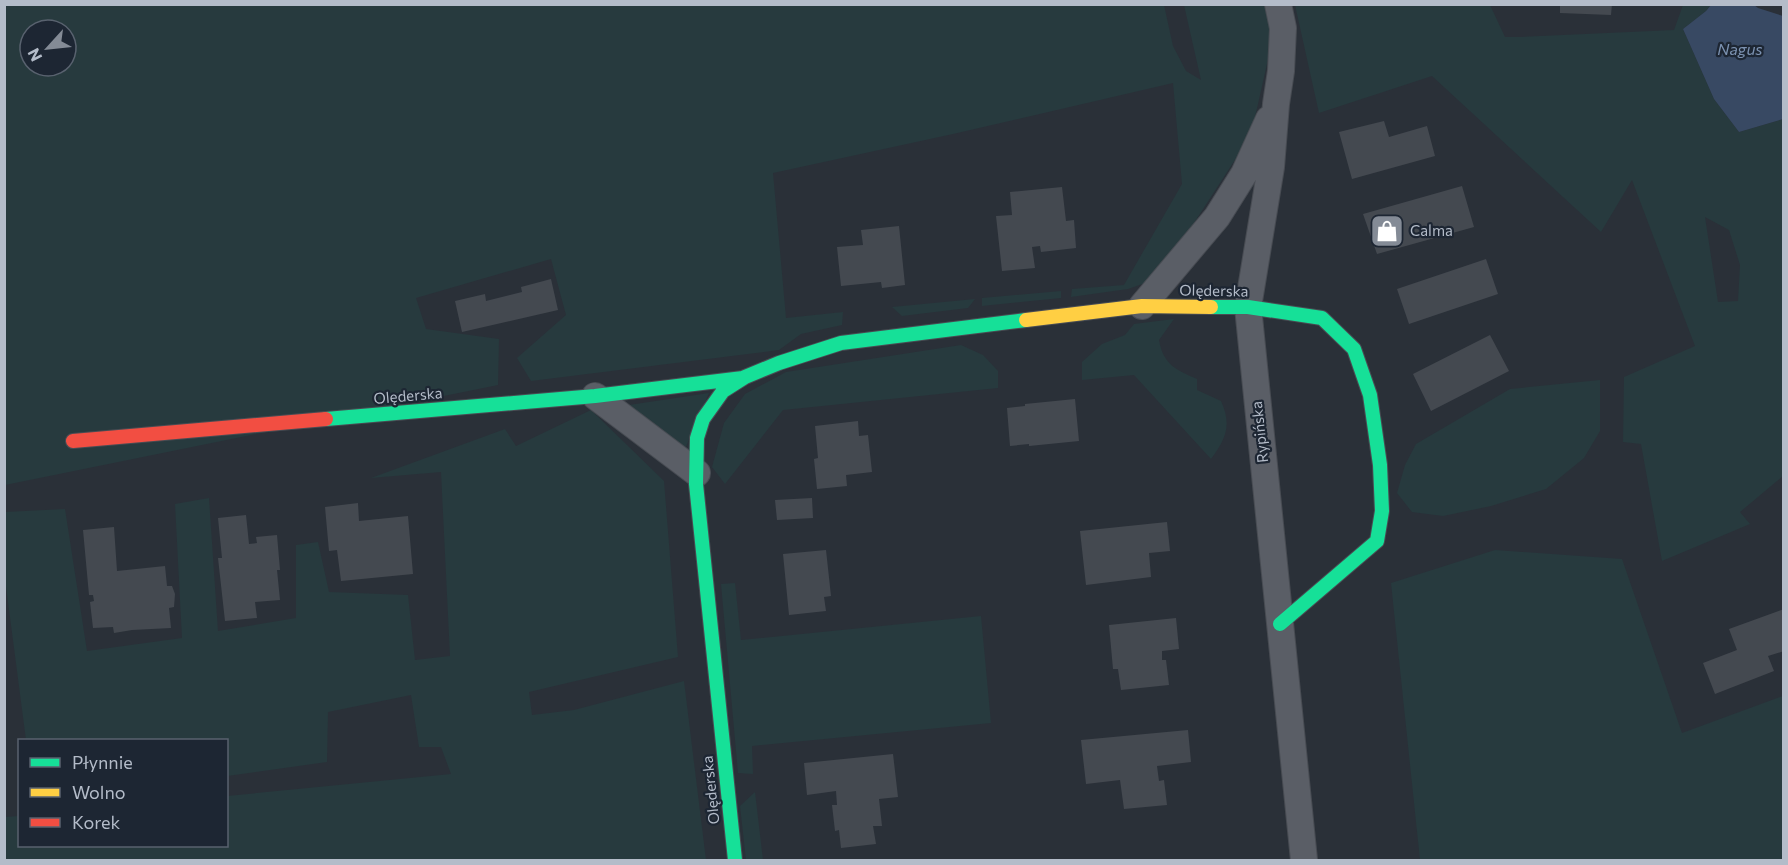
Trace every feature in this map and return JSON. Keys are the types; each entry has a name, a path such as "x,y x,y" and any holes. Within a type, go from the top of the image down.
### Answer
{"street":[{"name":"Rypińska","path":"1278,4 1283,28 1281,71 1271,167 1248,307 1304,861"},
{"path":"1142,306 1217,217 1244,174 1276,104"},
{"name":"Olęderska","path":"735,861 713,661 696,473 697,436 704,418 724,389 745,378 800,355 841,343 1142,306 1248,307 1322,318 1354,350 1370,395 1380,465 1382,511 1377,541 1280,624"},
{"name":"Olęderska","path":"73,441 595,396 745,378"},
{"path":"595,396 696,473"}],"green space":[{"path":"5,5 1164,5 1173,46 1186,71 1201,80 1184,5 1270,5 1269,55 1253,126 1242,149 1168,263 1148,282 1128,289 1071,297 1072,289 1124,285 1182,184 1173,83 773,173 786,318 843,312 842,325 801,334 779,350 531,381 517,358 566,315 551,259 416,298 426,329 499,339 498,385 5,485"},
{"path":"1295,5 1490,5 1505,37 1521,37 1674,30 1683,5 1711,5 1683,29 1714,99 1739,132 1783,119 1783,476 1740,512 1750,524 1662,561 1641,444 1623,442 1624,377 1695,346 1632,180 1601,232 1432,76 1319,113","holes":["1705,217 1729,230 1740,265 1738,301 1718,302"]},
{"path":"1061,291 1061,298 982,306 982,298"},
{"path":"975,299 968,308 902,316 892,307"},
{"path":"1174,319 1159,340 1167,361 1197,379 1197,390 1221,401 1226,417 1224,438 1211,459 1134,375 1082,380 1082,362 1102,344 1125,335 1134,324"},
{"path":"961,345 983,355 998,371 998,388 783,410 725,484 712,467 724,423 745,394 786,372"},
{"path":"1600,380 1600,431 1584,458 1546,489 1491,506 1443,516 1412,512 1397,493 1405,465 1416,444 1510,389"},
{"path":"709,393 685,449 662,435 629,405"},
{"path":"591,410 664,481 678,657 529,692 532,715 574,710 684,681 706,860 5,860 5,817 18,816 18,847 228,847 228,796 451,774 441,747 419,747 411,695 328,712 327,762 228,776 228,739 26,739 5,579 5,512 65,509 87,651 182,638 175,504 209,498 218,631 296,618 296,545 318,542 329,592 408,595 415,660 450,656 441,472 371,478 505,429 516,446"},
{"path":"1495,550 1622,559 1682,733 1783,696 1783,860 1420,860 1391,583"},
{"path":"735,583 741,640 981,616 991,723 752,746 753,774 738,773 721,584"},
{"path":"755,792 763,860 746,860 740,806"}],"water":[{"name":"Nagus","path":"1711,5 1754,5 1783,16 1783,119 1739,132 1714,99 1683,29"}],"building":[{"path":"1560,4 1612,4 1611,15 1560,13"},
{"path":"1384,121 1389,137 1427,126 1435,156 1352,179 1339,132"},
{"path":"1462,186 1474,227 1377,254 1363,214"},
{"path":"1062,187 1066,221 1074,220 1076,248 1041,252 1040,246 1032,247 1035,268 1002,271 996,216 1012,215 1010,192"},
{"path":"899,226 905,285 882,288 881,282 841,286 837,247 863,245 861,230"},
{"path":"1486,259 1498,294 1409,324 1397,289"},
{"path":"551,279 558,310 462,332 455,301 485,294 486,301 522,292 521,287"},
{"path":"1490,335 1509,371 1431,411 1413,374"},
{"path":"1075,399 1079,441 1010,446 1007,408"},
{"path":"858,421 859,436 868,435 872,472 846,475 847,486 817,489 814,459 818,458 815,426"},
{"path":"812,498 813,518 777,520 775,500"},
{"path":"358,503 359,521 408,516 413,574 341,581 337,550 329,551 325,507"},
{"path":"246,515 249,544 257,543 256,537 277,535 280,600 255,602 257,618 225,621 218,558 222,558 218,518"},
{"path":"1167,522 1170,551 1149,553 1151,577 1086,585 1080,531"},
{"path":"114,527 117,571 165,566 167,586 172,586 175,594 174,607 169,608 171,628 114,633 113,627 93,628 90,602 94,601 93,595 89,595 83,530"},
{"path":"826,550 831,596 824,597 826,611 789,615 783,554"},
{"path":"1784,609 1784,651 1768,656 1774,671 1715,694 1703,663 1737,650 1729,629"},
{"path":"1176,618 1179,649 1162,651 1162,660 1166,660 1169,685 1121,690 1118,669 1113,669 1109,625"},
{"path":"1188,730 1191,762 1157,766 1159,781 1164,780 1167,805 1124,809 1120,780 1086,784 1081,740"},
{"path":"893,754 898,797 879,799 882,826 873,826 876,844 841,848 839,830 835,831 832,805 837,805 836,791 807,795 804,763"}],"traffic: fast":[{"path":"1211,307 1248,307 1322,318 1354,349 1370,395 1380,465 1382,511 1377,541 1280,624"},
{"path":"735,860 696,484 697,438 703,419 723,391 745,377 779,363 841,343 1026,320"},
{"path":"326,419 595,396 743,378"}],"traffic: slow":[{"path":"1026,320 1142,306 1211,307"}],"traffic: jam":[{"path":"73,441 326,419"}],"place":[{"name":"Calma","path":"1387,231"}]}
